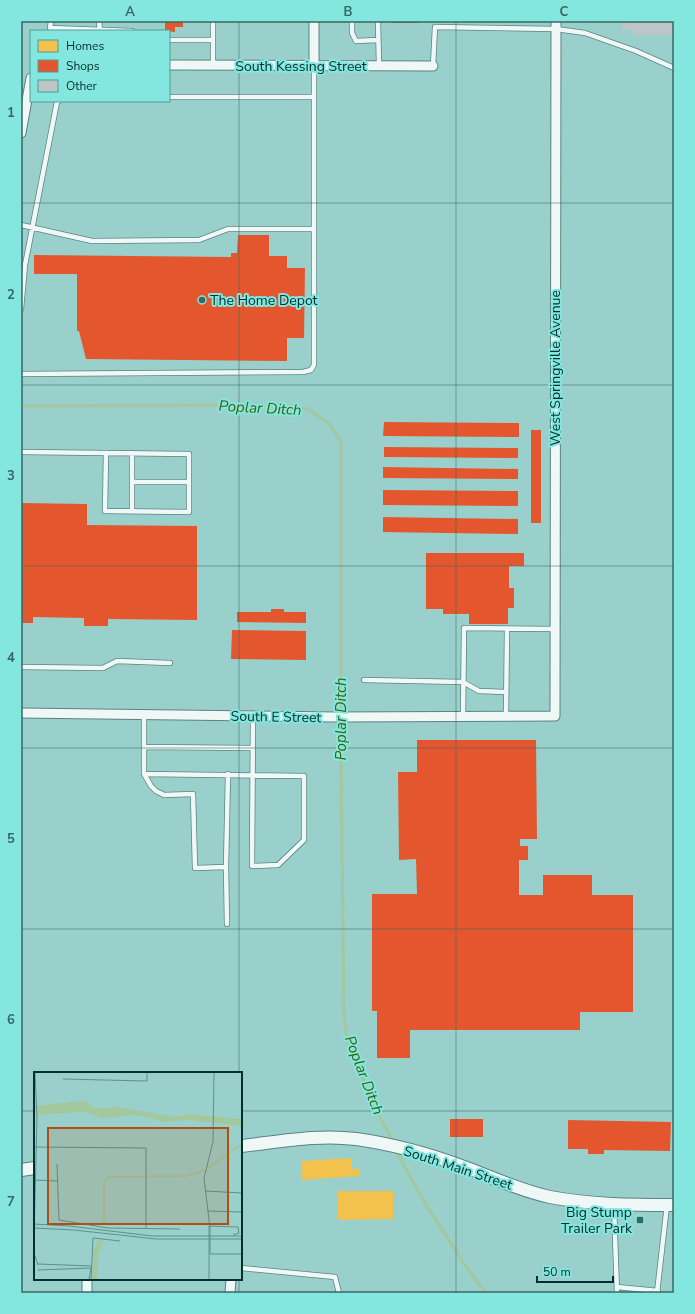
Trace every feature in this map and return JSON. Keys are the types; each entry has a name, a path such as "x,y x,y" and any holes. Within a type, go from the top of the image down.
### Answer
{"main road":[{"name":"South Main Street","path":"242,1146 325,1138 355,1139 374,1142 422,1154 542,1195 583,1202 670,1205"},
{"path":"21,1170 34,1168"}],"street":[{"path":"314,21 314,66"},
{"name":"West Springville Avenue","path":"554,716 556,25"},
{"name":"South Kessing Street","path":"170,65 433,66"},
{"path":"21,133 30,84"},
{"name":"South E Street","path":"21,713 336,717 554,716"},
{"path":"86,1293 87,1280"},
{"path":"230,1293 231,1280"}],"lane":[{"path":"51,21 50,28 100,30 99,21"},
{"path":"213,21 213,66"},
{"path":"352,21 352,33 356,41 378,40"},
{"path":"378,21 379,66"},
{"path":"433,66 435,21"},
{"path":"434,27 556,25 585,33 636,51 674,68"},
{"path":"170,40 213,40"},
{"path":"21,374 303,372 311,370 314,365 314,66"},
{"path":"170,98 314,98"},
{"path":"21,309 25,265 57,102"},
{"path":"21,225 92,241 199,240 228,228 314,230"},
{"path":"21,452 132,453 189,454 189,512 105,511 106,453"},
{"path":"132,453 132,511"},
{"path":"132,482 189,482"},
{"path":"463,717 464,628 554,629"},
{"path":"506,716 507,629"},
{"path":"21,667 103,668 117,661 170,663"},
{"path":"364,680 464,682 480,691 506,692"},
{"path":"144,715 144,774 151,786 156,792 164,795 193,794 194,868 226,867"},
{"path":"144,774 252,774 304,776 304,840 278,865 252,866 252,774 253,716"},
{"path":"144,746 253,748"},
{"path":"227,924 226,867 228,774"},
{"path":"614,1204 617,1293"},
{"path":"617,1287 658,1292 670,1205"},
{"path":"242,1268 335,1277 339,1293"}],"building: Homes":[{"path":"352,1158 352,1169 360,1169 360,1176 302,1180 301,1161"},
{"path":"338,1191 393,1191 393,1219 338,1220"}],"building: Shops":[{"path":"165,21 183,21 183,27 175,27 175,32 165,30"},
{"path":"392,21 418,21 418,23 392,23"},
{"name":"The Home Depot","path":"238,235 269,235 269,256 287,256 287,268 305,268 304,338 287,338 287,361 86,359 79,331 77,331 77,274 34,274 34,255 231,257 231,253 237,253"},
{"path":"384,422 519,423 519,437 383,436"},
{"path":"531,430 541,430 541,523 531,523"},
{"path":"384,447 518,448 518,458 384,457"},
{"path":"383,467 518,469 518,479 383,478"},
{"path":"383,490 518,491 518,506 383,505"},
{"path":"21,503 87,504 87,525 197,526 197,620 108,619 108,626 84,626 84,618 33,617 33,623 21,623"},
{"path":"383,517 518,519 518,534 383,532"},
{"path":"426,553 524,553 524,566 509,566 509,588 514,588 514,608 508,608 508,624 469,624 469,614 443,614 443,609 426,609"},
{"path":"271,609 284,609 284,612 306,612 306,623 237,622 237,612 271,612"},
{"path":"232,630 306,631 306,660 231,659"},
{"path":"417,740 536,740 537,839 520,839 520,846 528,846 528,860 519,860 519,895 543,895 543,875 592,875 592,895 633,895 633,1012 580,1012 580,1030 410,1030 410,1058 377,1058 377,1011 372,1011 372,894 417,894 416,859 399,860 398,772 417,772"},
{"path":"450,1119 483,1119 483,1137 450,1137"},
{"path":"568,1120 671,1122 670,1151 604,1150 604,1154 588,1154 588,1149 568,1149"}],"building: Other":[{"path":"622,21 674,21 674,35 633,35 633,30 622,30"}],"waterway":[{"name":"Poplar Ditch","path":"21,406 252,405 307,409 330,424 341,443 341,758 344,1016 348,1043 377,1112 393,1142"},
{"name":"Poplar Ditch","path":"395,1149 426,1205 467,1268 486,1293"}],"place":[{"name":"The Home Depot","path":"202,300"},
{"name":"Big Stump Trailer Park","path":"640,1220"}]}
